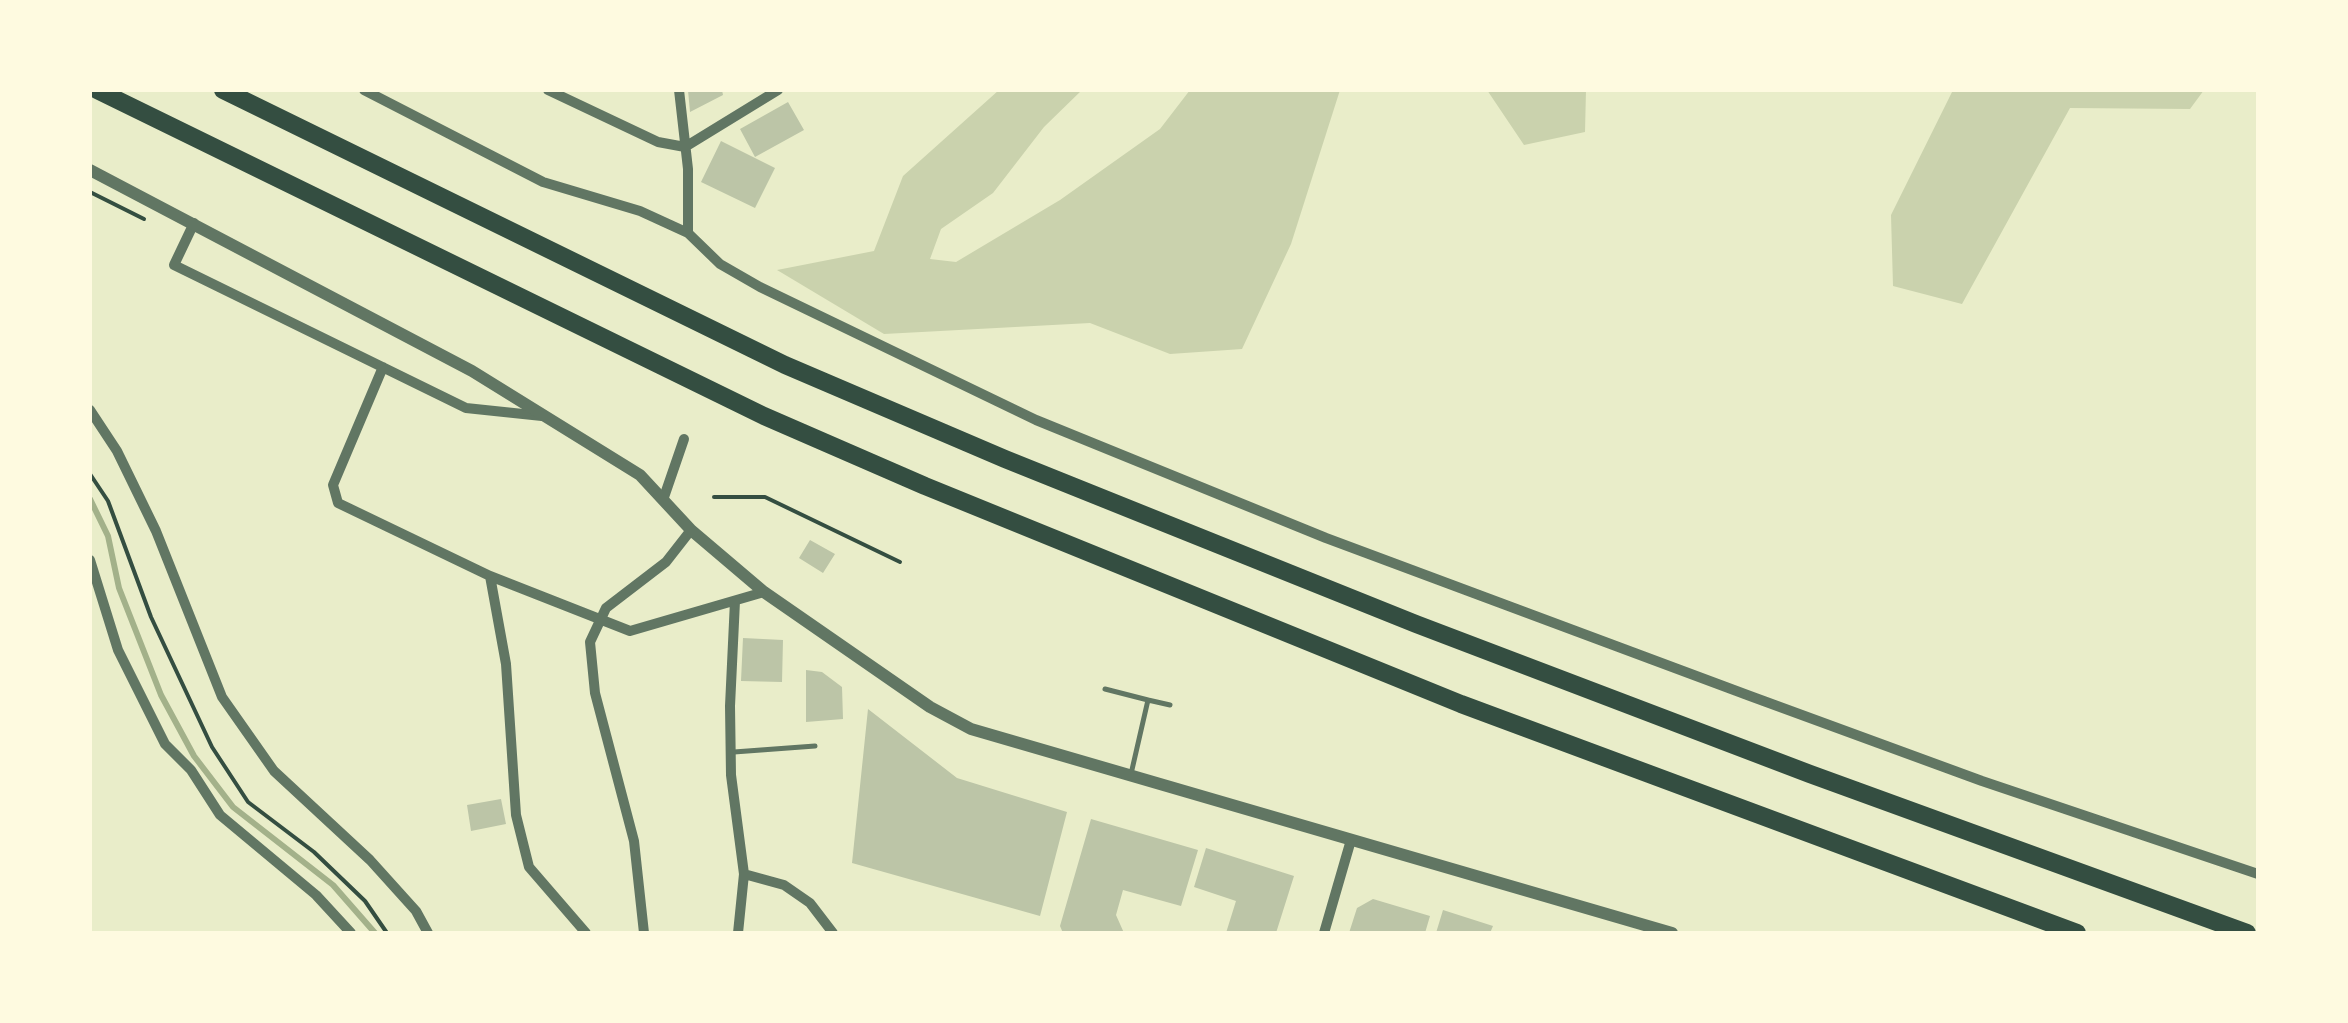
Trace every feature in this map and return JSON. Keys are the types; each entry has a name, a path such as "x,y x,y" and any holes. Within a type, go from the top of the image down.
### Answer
{"highway":[{"path":"97,90 764,416 907,478 1461,704 2077,933"},
{"path":"223,90 785,365 1041,474 1774,761 2247,933"}],"street":[{"path":"364,90 543,182 603,204 640,212 688,233 720,264 760,287 1036,420 1326,538 1750,696 1982,781 2258,874"},
{"path":"548,90 658,142 685,147 778,90"},
{"path":"680,90 688,233"},
{"path":"90,170 472,371 640,475 691,530 764,592 930,707 970,728 1672,933"},
{"path":"194,222 174,265 466,408 542,416"},
{"path":"384,368 333,485 338,503 490,576 598,622 630,631 764,592"},
{"path":"90,410 117,451 156,531 222,697 274,771 370,860 416,910 428,933"},
{"path":"663,500 684,439"},
{"path":"644,933 634,841 595,693 590,642 606,608 666,562 691,530"},
{"path":"90,560 118,650 165,744 191,770 220,814 316,895 351,933"},
{"path":"490,576 506,664 516,815 529,867 586,933"},
{"path":"735,601 730,752 744,874 738,933"},
{"path":"1324,933 1352,840"},
{"path":"744,874 784,885 810,902 833,933"}],"lane":[{"path":"1106,689 1170,705"},
{"path":"1130,777 1148,700"},
{"path":"730,752 815,746"}],"path":[{"path":"90,192 143,218"},
{"path":"714,498 766,498 900,562"}],"green space":[{"path":"999,90 1082,90 1044,127 993,193 941,229 930,259 956,262 1060,200 1160,129 1190,90 1340,90 1291,244 1242,349 1170,354 1090,323 884,334 777,270 874,251 903,176"},
{"path":"1487,90 1586,90 1585,132 1524,145"},
{"path":"1953,90 2204,90 2190,109 2070,108 1962,304 1893,286 1891,215"}],"building":[{"path":"688,90 722,90 723,95 690,112"},
{"path":"788,102 804,130 755,157 740,129"},
{"path":"721,141 775,168 755,208 701,182"},
{"path":"810,540 835,554 823,573 799,558"},
{"path":"743,638 783,640 782,682 741,681"},
{"path":"806,670 822,672 842,687 843,719 806,722"},
{"path":"868,709 957,778 1067,812 1040,916 852,863"},
{"path":"501,799 506,824 471,831 467,805"},
{"path":"1091,819 1198,850 1181,906 1123,890 1116,915 1124,933 1063,933 1060,926"},
{"path":"1206,848 1294,876 1276,933 1226,933 1236,901 1194,887"},
{"path":"1373,899 1430,916 1425,933 1349,933 1357,908"},
{"path":"1443,910 1493,926 1490,933 1436,933"}],"waterway":[{"path":"90,499 108,536 119,588 161,695 194,756 233,807 333,885 375,933"}]}
